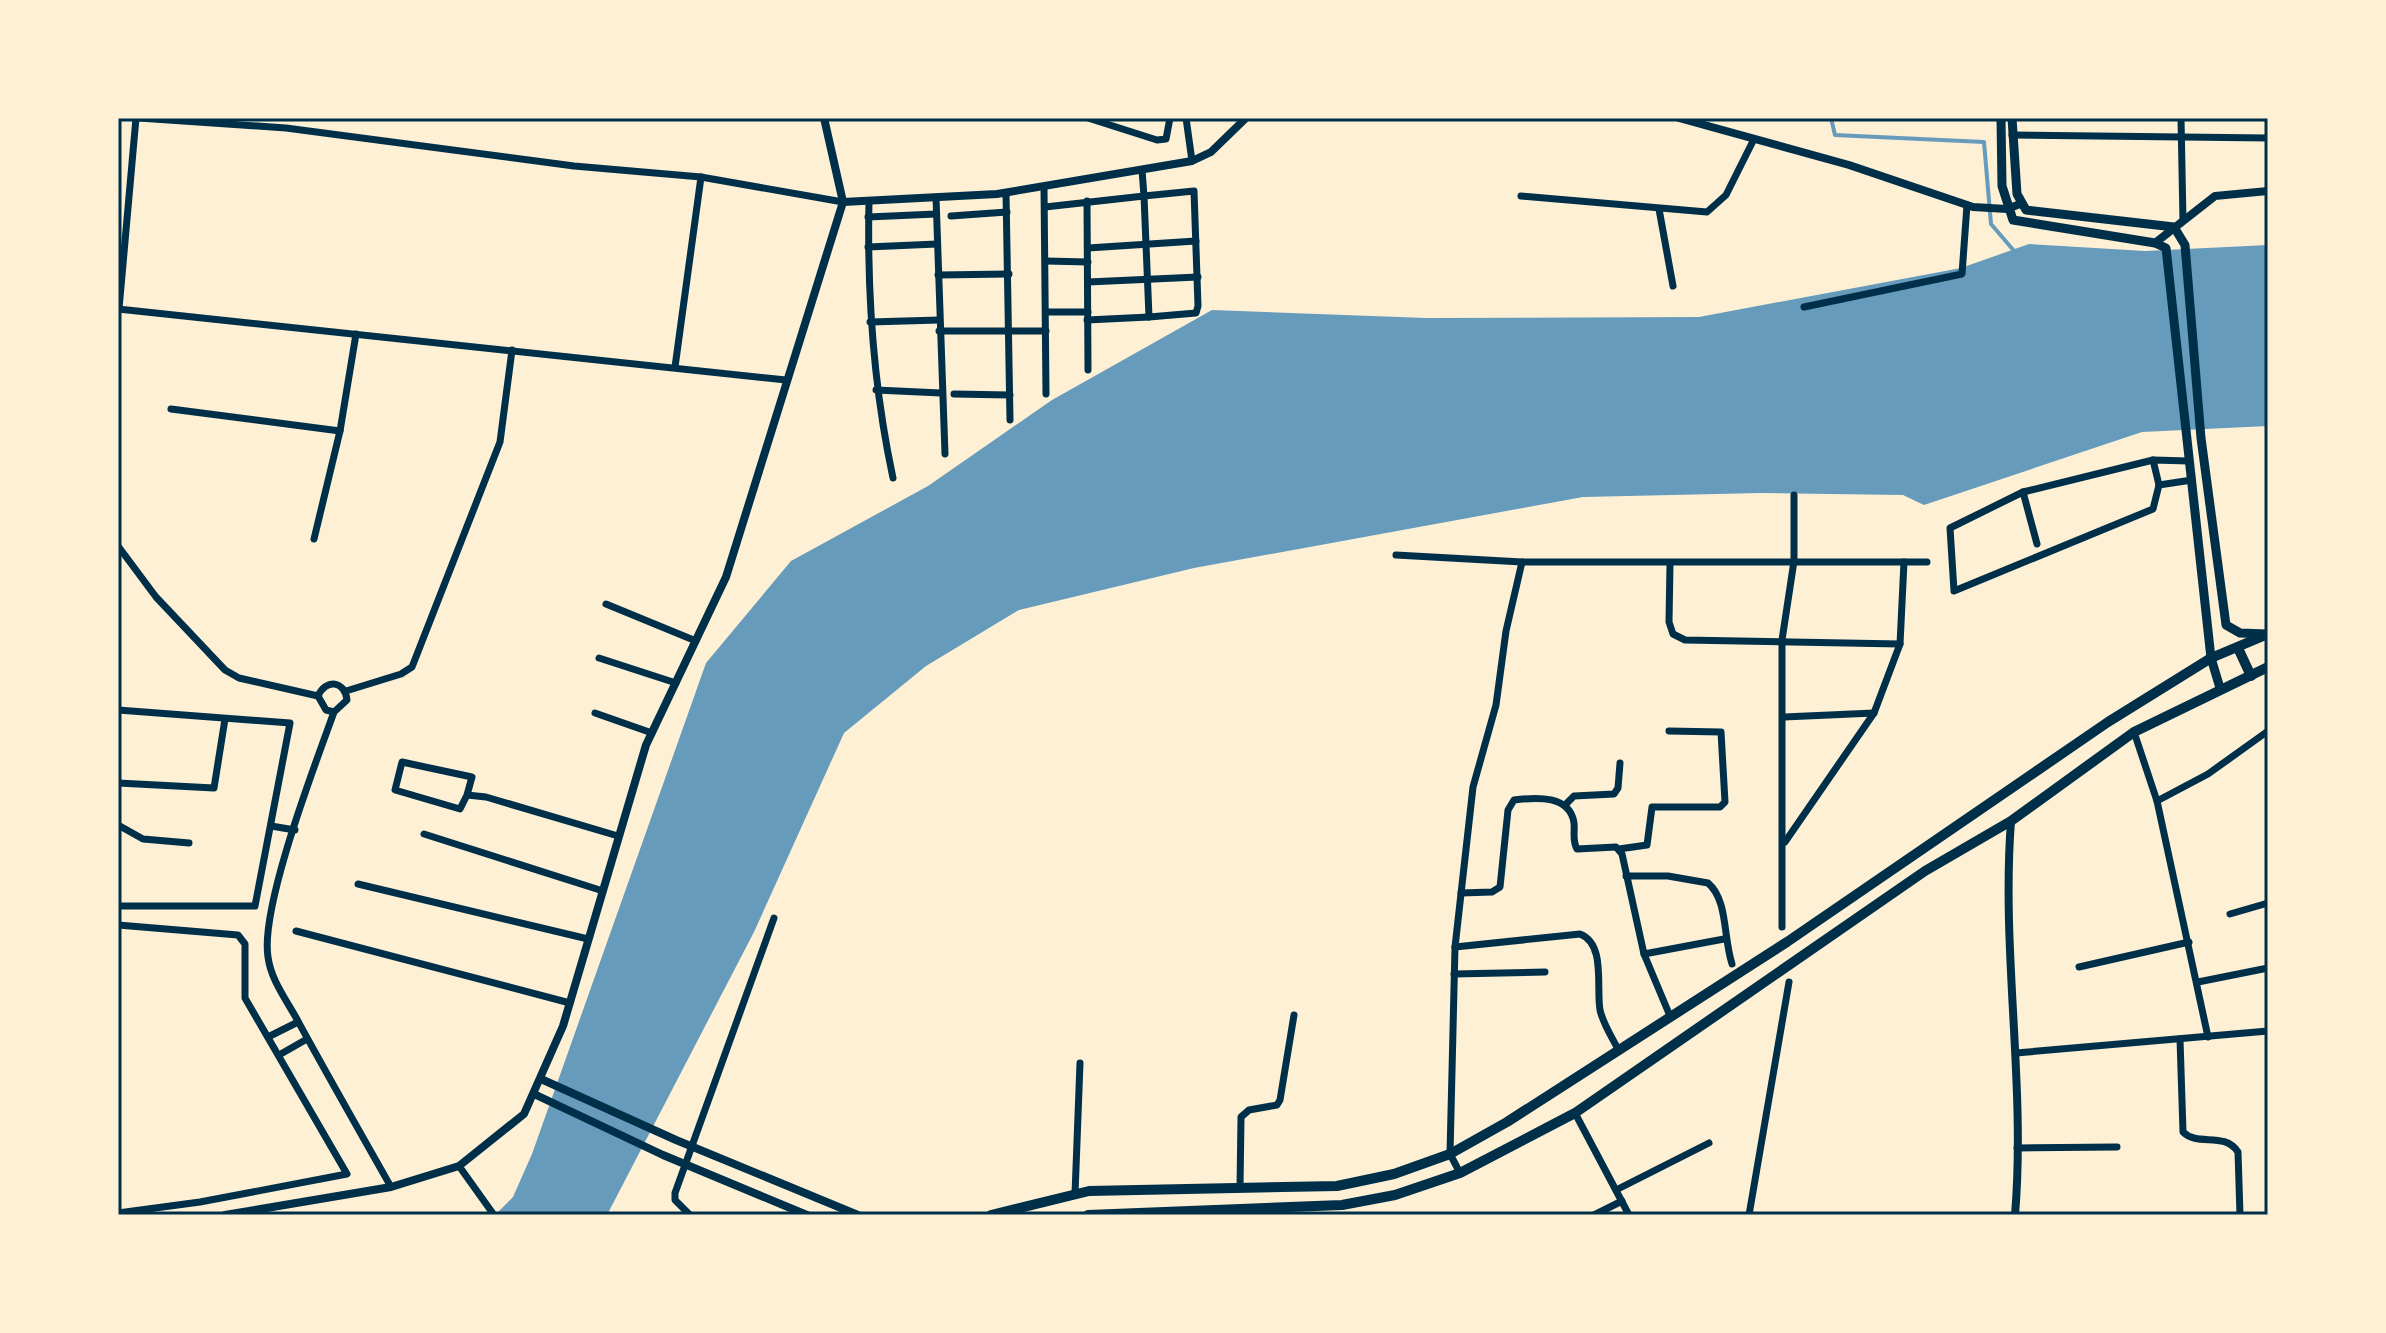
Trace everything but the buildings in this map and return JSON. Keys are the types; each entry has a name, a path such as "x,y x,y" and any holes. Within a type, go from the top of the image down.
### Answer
{"main road":[{"path":"2001,118 2002,186 2007,209 2019,224 2155,243 2166,248 2184,438 2192,480 2211,658 2220,688"},
{"path":"2012,118 2020,204 2035,213 2179,224 2185,245 2201,438 2226,625 2240,633 2268,634"},
{"path":"991,1215 1075,1194 1337,1186 1394,1174 1450,1154 1619,1051 1787,942 2108,722 2211,658 2268,634"},
{"path":"2238,648 2251,676"},
{"path":"1088,1215 1342,1210 1460,1173 1575,1113 1925,871 2011,821 2134,732 2268,667"}],"street":[{"path":"786,380 118,309 138,118 286,128 574,166 701,177 843,202 1006,193 1192,161 1211,152 1246,118"},
{"path":"286,128 288,118"},
{"path":"225,1215 391,1187 459,1166 524,1114 570,1003 618,836 652,733 726,577 843,202 824,118"},
{"path":"1088,118 1157,140 1166,139 1170,118"},
{"path":"1186,118 1192,161"},
{"path":"1679,118 1849,165 1970,206 2007,209 2020,204"},
{"path":"2179,224 2181,118"},
{"path":"2012,135 2268,138"},
{"path":"1521,196 1707,212 1726,195 1754,139"},
{"path":"1142,170 1149,317"},
{"path":"675,367 701,177"},
{"path":"1044,187 1046,394"},
{"path":"1045,207 1194,191 1198,277 1196,313 1149,317 1046,312"},
{"path":"2155,243 2215,196 2268,191"},
{"path":"1006,193 1010,420"},
{"path":"936,197 945,454"},
{"path":"869,201 870,322 876,390 893,478"},
{"path":"1087,201 1088,370"},
{"path":"1804,307 1962,274 1970,206"},
{"path":"1659,209 1673,286"},
{"path":"951,216 1007,212"},
{"path":"868,217 936,214"},
{"path":"1088,248 1196,241"},
{"path":"868,247 937,244"},
{"path":"1046,261 1088,262"},
{"path":"938,275 1009,274"},
{"path":"1088,282 1198,277"},
{"path":"870,322 939,320"},
{"path":"939,331 1046,331"},
{"path":"314,539 340,431 356,334"},
{"path":"346,691 401,674 412,667 500,442 512,350"},
{"path":"876,390 941,393"},
{"path":"954,394 1010,395"},
{"path":"171,409 340,431"},
{"path":"2153,460 2159,485 2153,509 1954,591 1950,528 2023,492 2153,460 2189,461"},
{"path":"2159,485 2192,480"},
{"path":"2023,492 2037,544"},
{"path":"1782,927 1782,640 1794,561 1794,495"},
{"path":"118,546 156,597 225,670 239,678 318,696 326,710 334,712 342,708 346,691"},
{"path":"1396,555 1522,562 1670,564 1927,562"},
{"path":"1460,1173 1450,1154 1455,947 1473,787 1496,705 1506,631 1522,562"},
{"path":"1783,844 1874,713 1900,644 1904,562"},
{"path":"1670,564 1669,622 1673,634 1685,640 1900,644"},
{"path":"606,604 696,641"},
{"path":"599,658 676,683"},
{"path":"318,696 322,687 330,683 346,691"},
{"path":"118,710 290,723 255,906 118,906"},
{"path":"334,712 295,830 266,938 268,961 307,1039 391,1187"},
{"path":"595,713 652,733"},
{"path":"1784,717 1874,713"},
{"path":"118,783 214,788 225,719"},
{"path":"1461,893 1498,891 1508,810 1514,800 1559,800 1566,804 1574,823 1577,849 1647,845 1652,807 1720,807 1725,802 1721,732 1669,731"},
{"path":"2157,801 2208,774 2268,731"},
{"path":"2134,732 2157,801 2208,1037"},
{"path":"402,762 472,777 467,795 460,809 395,790 402,762"},
{"path":"1566,804 1574,796 1614,794 1618,788 1620,763"},
{"path":"467,795 486,797 618,836"},
{"path":"2011,821 2007,872 2016,1053 2015,1215"},
{"path":"118,825 143,839 189,843"},
{"path":"271,826 295,830"},
{"path":"424,834 603,891"},
{"path":"1619,849 1644,954 1670,1016"},
{"path":"1626,876 1668,876 1708,883 1722,901 1724,939 1732,964"},
{"path":"358,884 588,939"},
{"path":"2230,914 2268,903"},
{"path":"690,1215 675,1200 675,1193 774,918"},
{"path":"118,925 238,935 245,944 245,998 347,1174 200,1202 118,1213"},
{"path":"296,931 570,1003"},
{"path":"1455,947 1580,934 1586,936 1595,946 1601,1014 1619,1051"},
{"path":"1644,954 1724,939"},
{"path":"2079,967 2189,942"},
{"path":"2198,982 2268,968"},
{"path":"1454,974 1545,972"},
{"path":"1749,1215 1789,982"},
{"path":"1240,1188 1241,1117 1249,1110 1277,1105 1280,1100 1294,1015"},
{"path":"268,1037 298,1022"},
{"path":"2016,1053 2268,1031"},
{"path":"279,1055 307,1039"},
{"path":"2180,1039 2183,1132 2186,1136 2220,1139 2234,1146 2241,1178 2240,1215"},
{"path":"1075,1194 1080,1063"},
{"path":"541,1079 676,1140 858,1215"},
{"path":"534,1094 663,1155 807,1215"},
{"path":"1575,1113 1629,1215"},
{"path":"1616,1190 1709,1143"},
{"path":"2017,1148 2117,1147"},
{"path":"459,1166 494,1215"},
{"path":"1594,1215 1622,1201"}],"water":[{"path":"2029,244 2145,251 2268,245 2268,426 2142,432 1924,505 1903,495 1761,493 1583,497 1194,568 1019,610 926,666 844,733 754,932 607,1215 495,1215 513,1197 532,1154 706,663 791,561 928,486 1052,400 1212,310 1426,318 1699,317 1961,268"}],"waterway":[{"path":"1831,118 1835,135 1984,142 1991,224 2015,252"}]}
